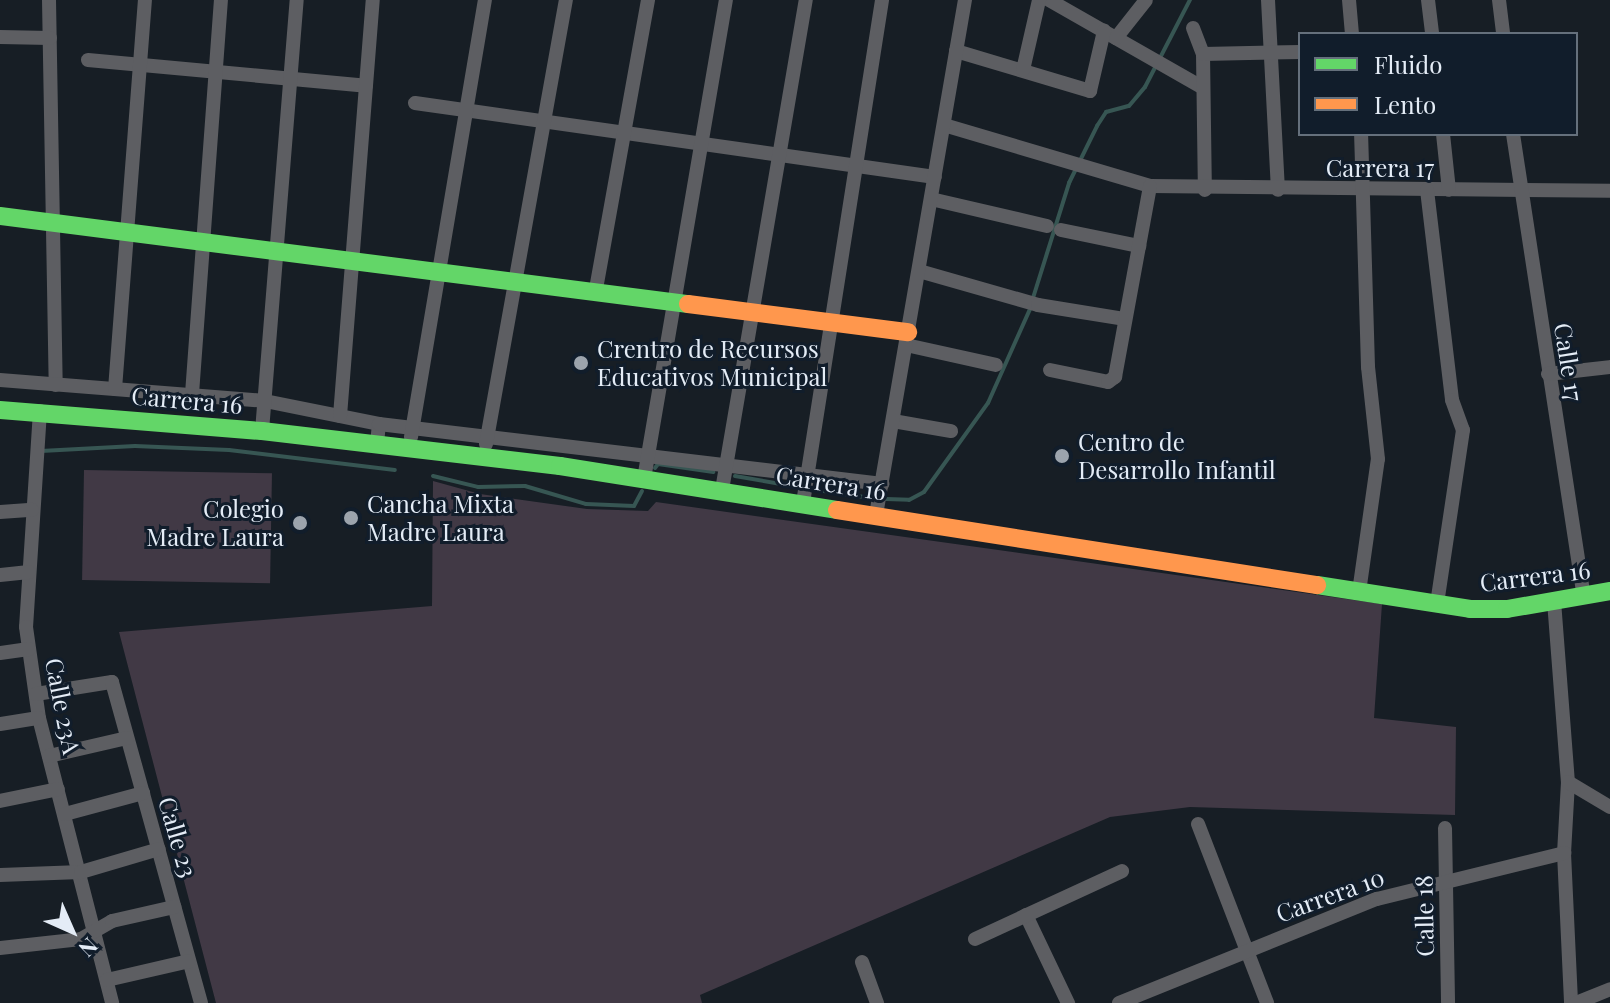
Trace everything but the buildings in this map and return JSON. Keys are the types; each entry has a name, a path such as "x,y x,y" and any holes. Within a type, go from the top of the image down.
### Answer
{"main road":[{"path":"0,216 671,299 831,321 907,339"},
{"name":"Carrera 16","path":"0,410 262,431 410,448 486,448 552,465 1437,603 1507,609 1610,591"}],"street":[{"path":"49,0 56,385"},
{"path":"115,389 124,230 145,0"},
{"path":"192,394 200,239 221,0"},
{"path":"262,431 297,0"},
{"path":"340,416 373,0"},
{"path":"410,448 437,269 485,0"},
{"path":"486,448 513,278 566,0"},
{"path":"596,289 620,133 648,0"},
{"path":"644,479 671,299 726,0"},
{"path":"722,490 806,0"},
{"path":"803,503 882,0"},
{"path":"876,515 965,0"},
{"path":"1023,70 1039,0"},
{"path":"956,51 1090,91 1110,34 1146,0"},
{"path":"1268,0 1278,190"},
{"path":"1349,0 1352,32"},
{"path":"1428,0 1432,32"},
{"path":"1499,0 1503,32"},
{"path":"1054,1 1169,71 1203,88"},
{"path":"1193,28 1203,54 1205,190"},
{"path":"0,37 50,38"},
{"path":"1203,54 1298,52"},
{"path":"88,60 366,86"},
{"path":"415,103 935,177"},
{"name":"Carrera 17","path":"944,125 1150,186 1205,190 1610,191"},
{"path":"1359,592 1378,459 1368,367 1361,136"},
{"path":"1443,136 1449,190"},
{"name":"Calle 17","path":"1513,136 1519,190 1584,596"},
{"path":"1050,370 1112,381 1150,186"},
{"path":"1427,190 1452,400 1463,430 1437,603"},
{"path":"931,199 1139,246"},
{"path":"919,271 1038,305 1124,319"},
{"path":"907,339 996,365"},
{"path":"1548,374 1610,367"},
{"path":"0,380 265,401 412,428 486,448 555,445 882,484"},
{"name":"Calle 23A","path":"40,411 29,572 29,649 39,718 81,872 112,1003"},
{"path":"893,421 951,431"},
{"path":"377,444 379,424"},
{"path":"552,465 555,445"},
{"path":"0,512 32,510"},
{"path":"0,575 29,572"},
{"path":"1554,601 1568,782 1564,853 1573,1003 1610,989"},
{"path":"0,653 29,649"},
{"name":"Calle 23","path":"36,694 112,682 201,1003"},
{"path":"0,724 39,718"},
{"path":"49,756 127,738"},
{"path":"1568,782 1610,807"},
{"path":"0,801 58,789"},
{"path":"65,814 143,793"},
{"path":"1198,824 1267,1003"},
{"name":"Calle 18","path":"1445,828 1448,1003"},
{"path":"0,875 81,872 159,849"},
{"name":"Carrera 10","path":"1119,1003 1377,899 1564,853"},
{"path":"975,939 1122,871"},
{"path":"0,948 53,944 95,931 112,921 174,907"},
{"path":"1026,915 1068,1003"},
{"path":"107,980 189,961"},
{"path":"862,962 877,1003"}],"shaded area":[{"path":"84,470 272,473 270,583 82,580"},
{"path":"433,481 480,494 587,509 648,511 656,502 1382,604 1374,718 1456,727 1455,815 1190,807 1110,817 700,995 702,1003 216,1003 119,632 432,606"}],"waterway":[{"path":"1033,298 1069,183 1097,126 1106,112 1129,106 1145,87 1190,0"},
{"path":"886,499 909,500 924,492 988,403 1031,307"},
{"path":"41,451 135,446 229,450 395,470"},
{"path":"655,468 658,464 713,472"},
{"path":"433,476 478,487 525,486 586,504 634,506 642,491"},
{"path":"735,476 798,487"},
{"path":"810,489 871,498"}],"traffic: fast":[{"path":"0,216 688,304"},
{"path":"0,410 262,431 560,466 837,510"},
{"path":"1317,585 1470,609 1507,609 1610,591"}],"traffic: slow":[{"path":"688,304 908,332"},
{"path":"837,510 1317,585"}],"place":[{"name":"Crentro de Recursos Educativos Municipal","path":"581,363"},
{"name":"Centro de Desarrollo Infantil","path":"1062,456"},
{"name":"Cancha Mixta Madre Laura","path":"351,518"},
{"name":"Colegio Madre Laura","path":"300,523"}]}
